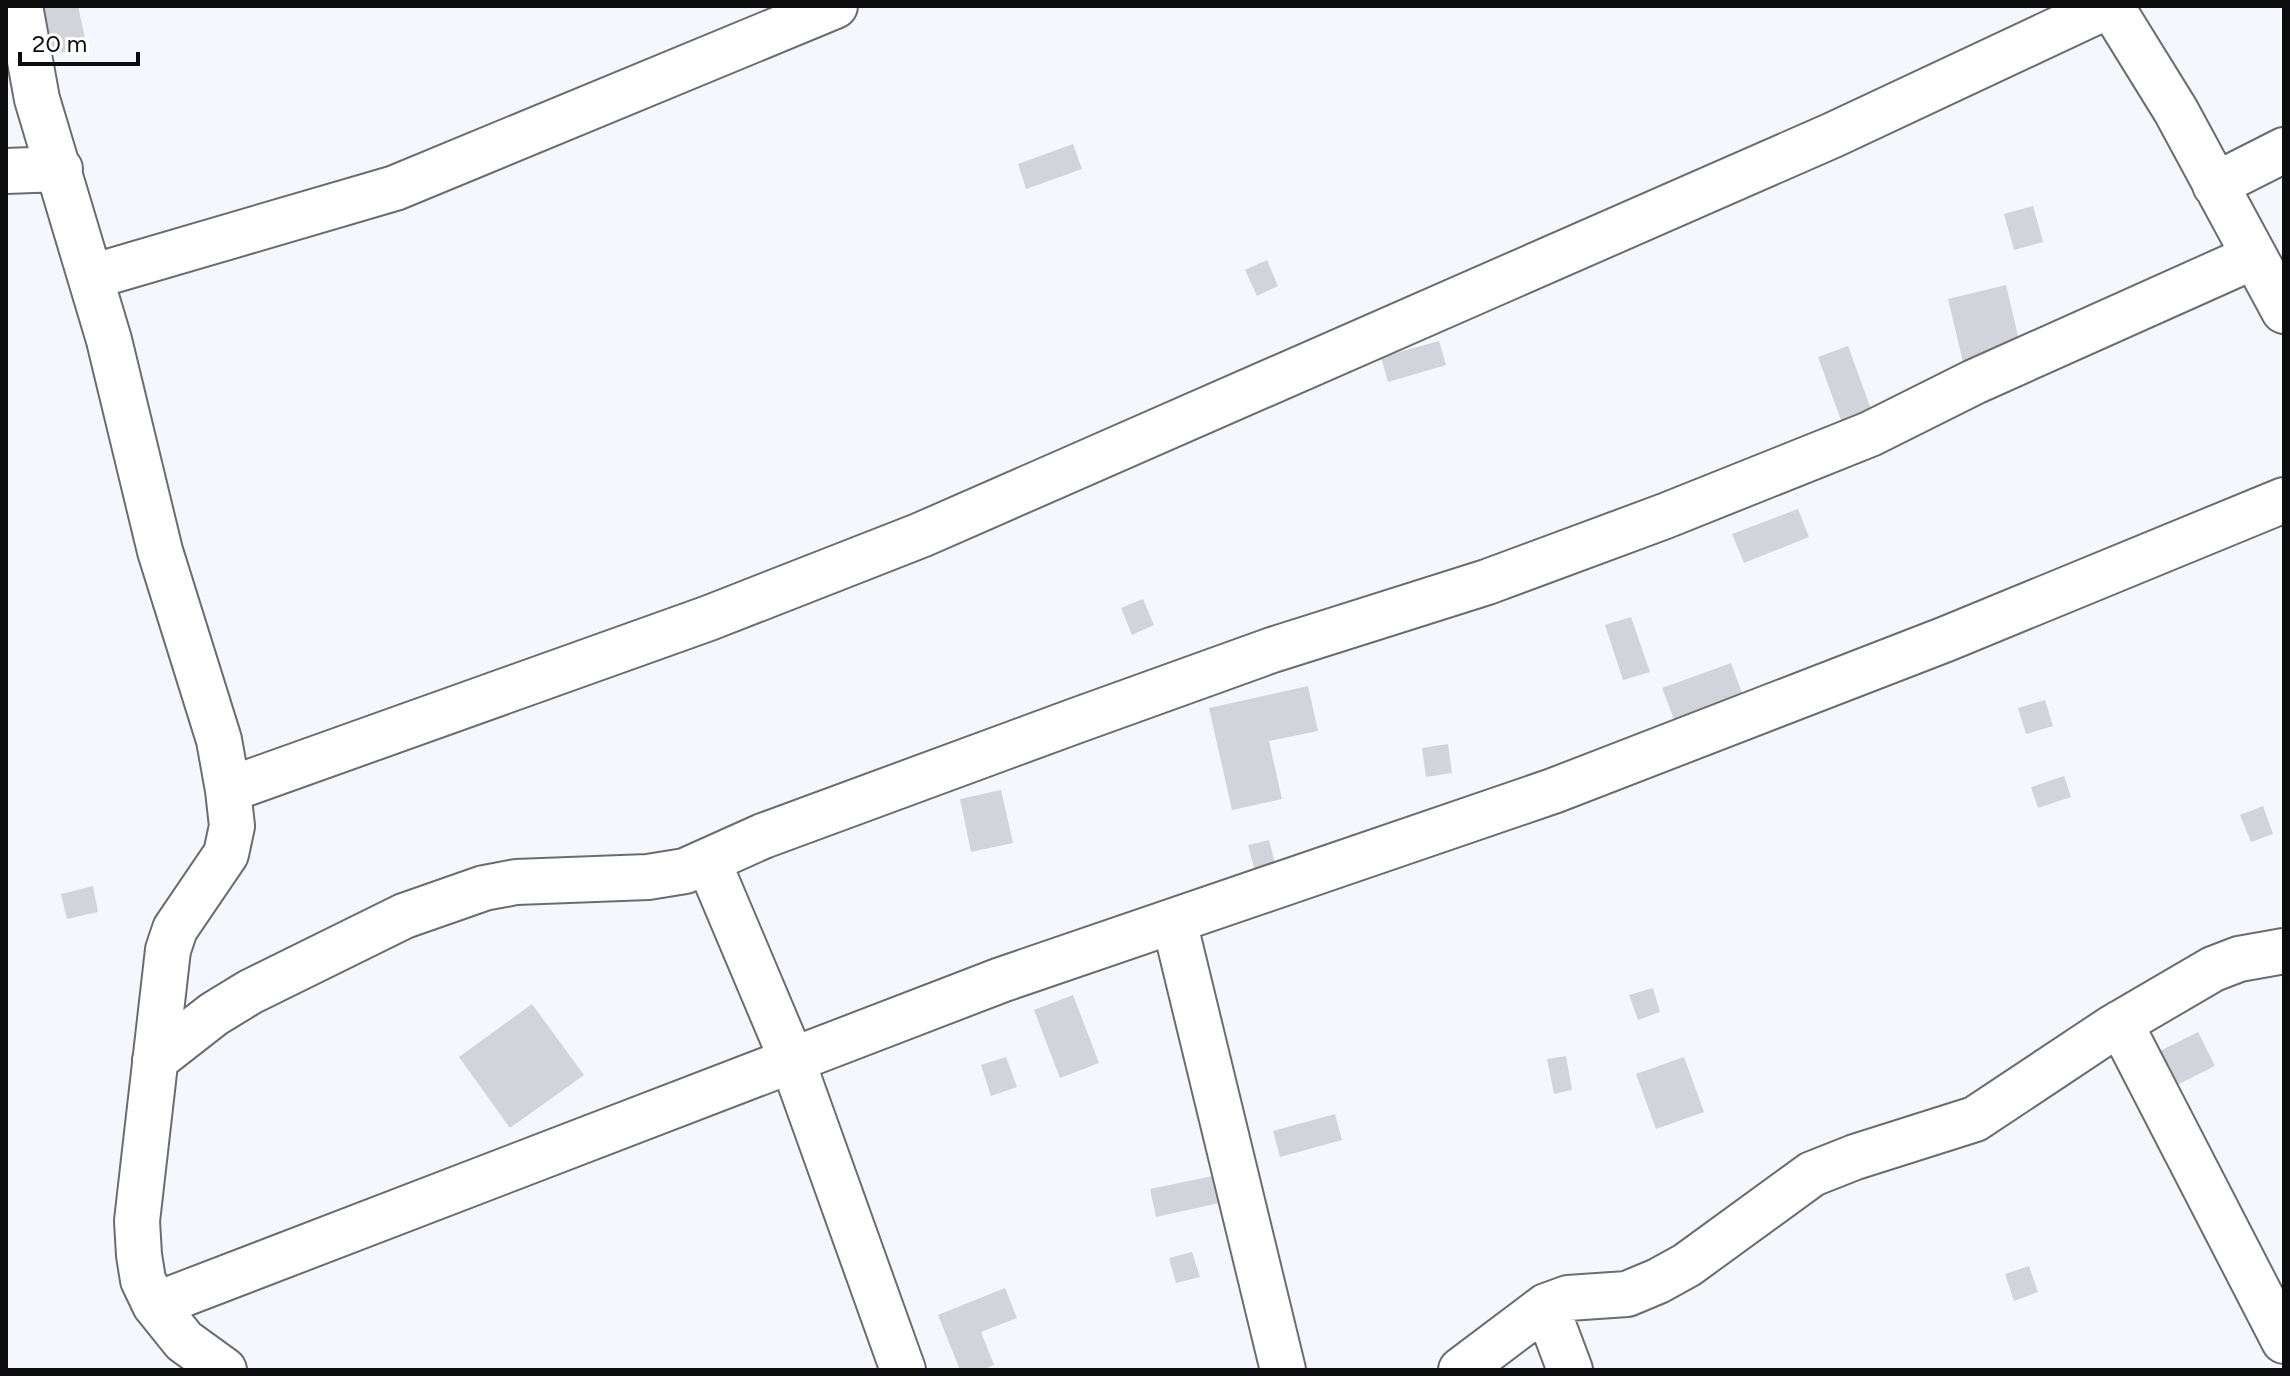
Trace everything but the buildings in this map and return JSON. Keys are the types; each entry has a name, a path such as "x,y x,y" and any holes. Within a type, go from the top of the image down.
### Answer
{"street":[{"path":"20,6 29,69 91,277 160,551 219,740 228,790 232,826 226,854 175,929 168,950 137,1221 143,1280 155,1305 184,1341 224,1370"},
{"path":"91,277 395,188 835,6"},
{"path":"228,790 709,618 921,535 1833,135 2110,6 2141,49 2284,311"},
{"path":"2215,185 2284,150"},
{"path":"6,171 60,169"},
{"path":"155,1060 214,1014 250,992 378,928 449,899 516,882 668,875 708,861 763,836 1075,721 1272,650 1487,582 1737,488 1870,434 1974,382 2253,257"},
{"path":"155,1305 1001,980 1553,791 1946,639 2284,500"},
{"path":"708,861 792,1060 903,1370"},
{"path":"1174,921 1283,1370"},
{"path":"1461,1370 1546,1306 1568,1298 1627,1294 1658,1281 1687,1265 1812,1174 1975,1119 2120,1023 2213,969 2239,959 2284,951"},
{"path":"2120,1023 2284,1341"},
{"path":"1546,1306 1570,1370"}]}
